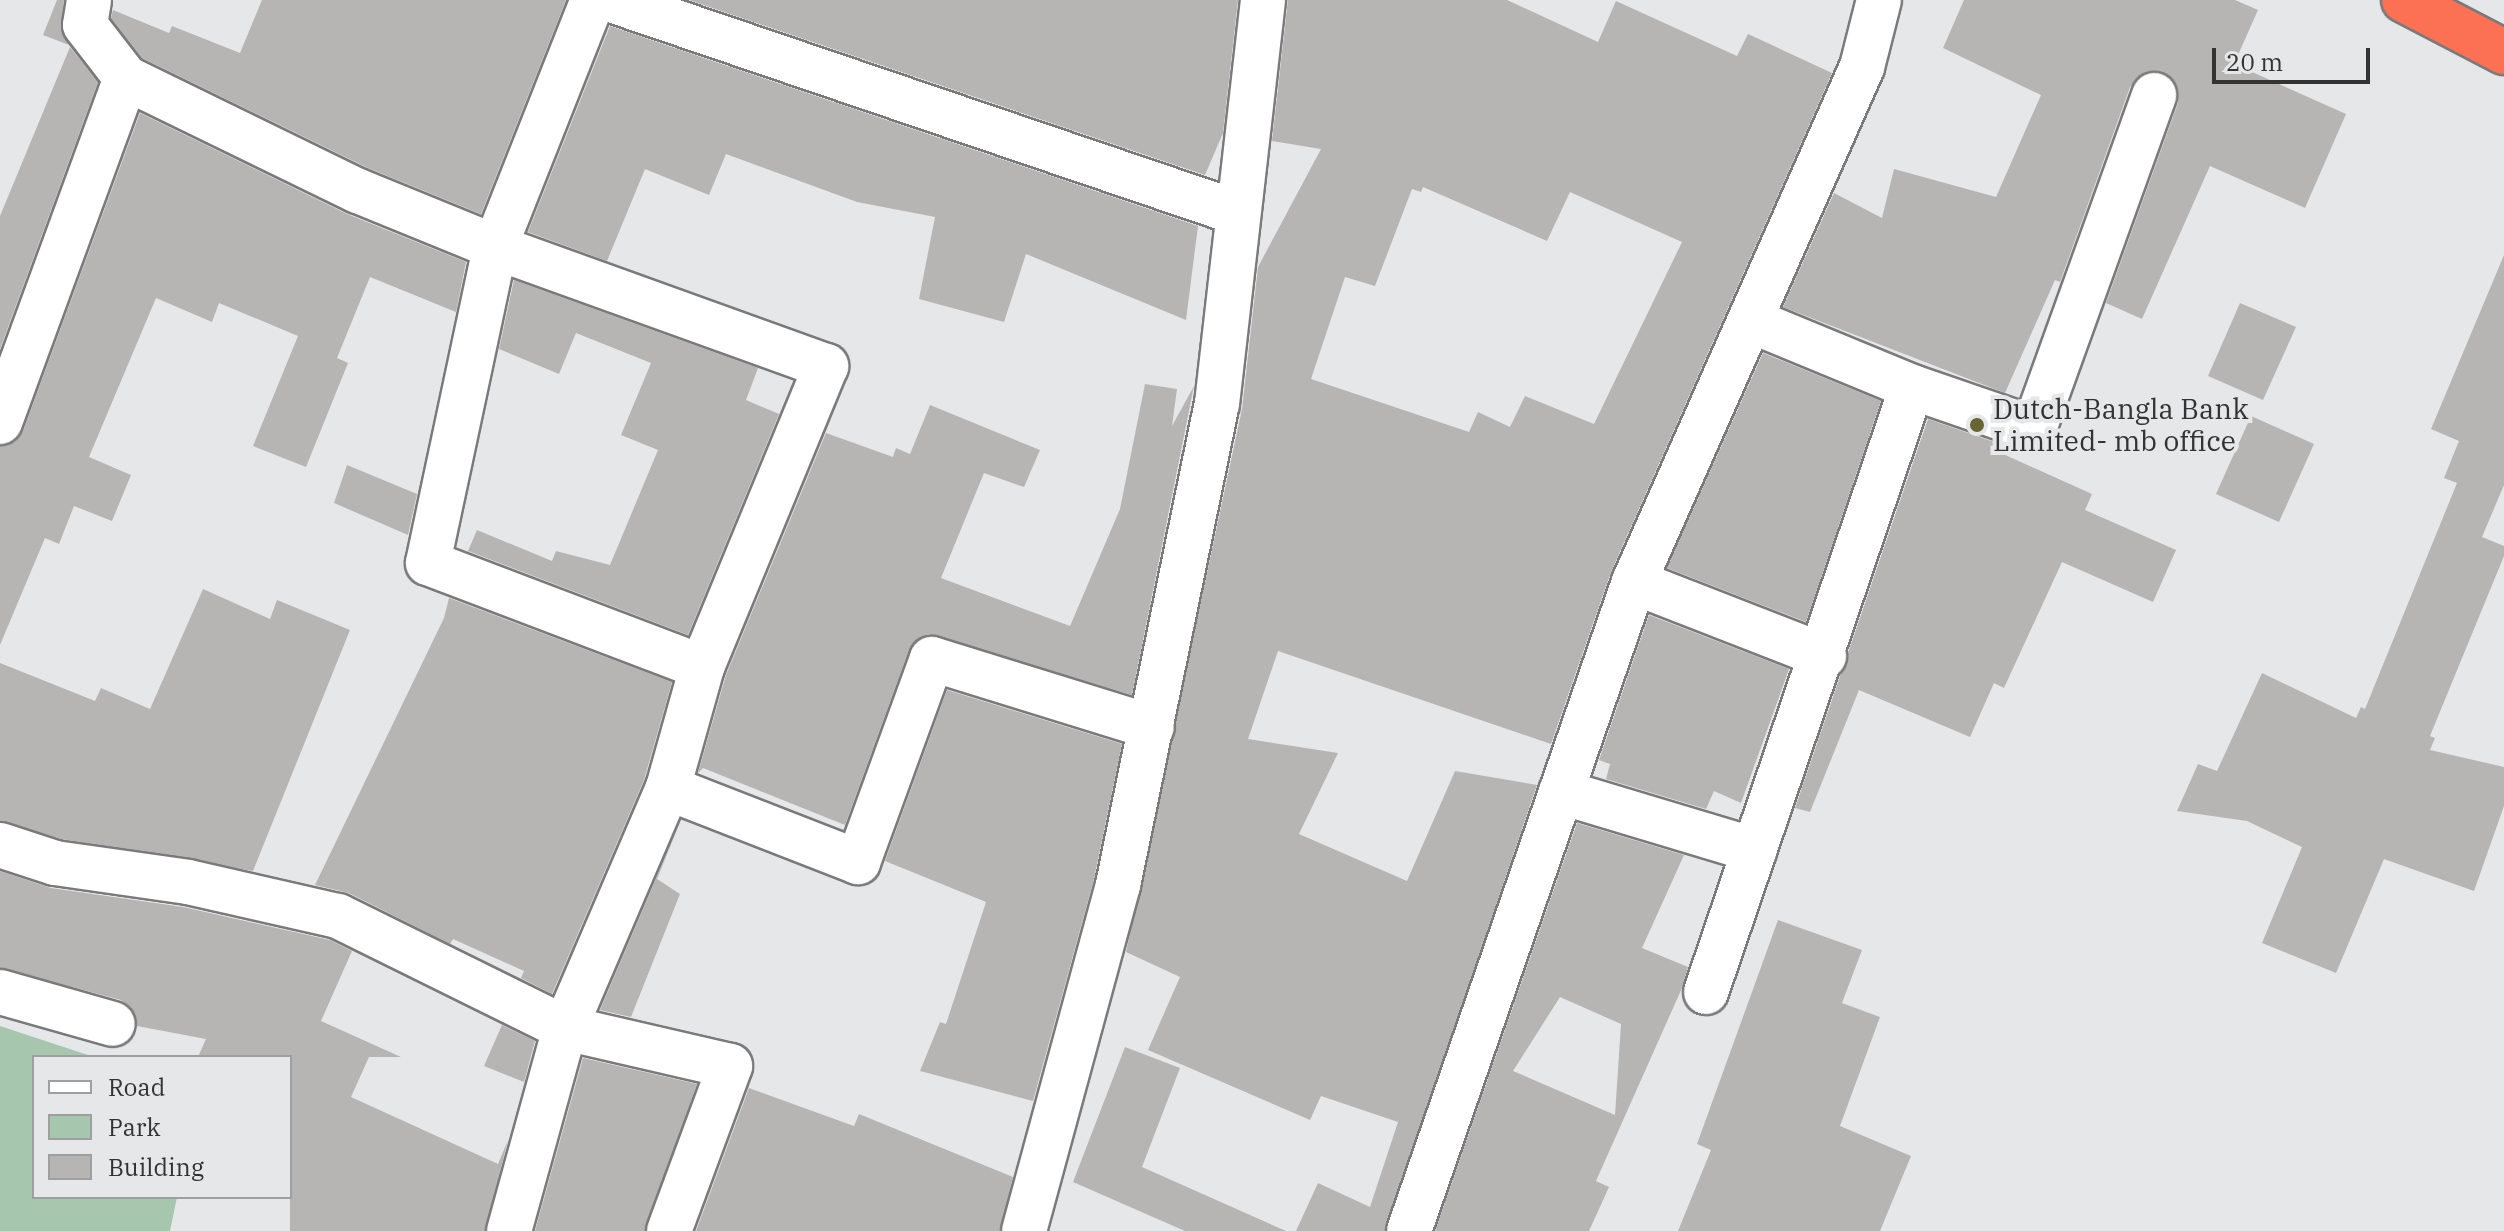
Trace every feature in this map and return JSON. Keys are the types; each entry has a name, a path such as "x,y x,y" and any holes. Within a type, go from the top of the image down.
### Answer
{"highway":[{"path":"2425,5 2504,52"}],"street":[{"path":"89,0 85,25 126,78 358,191 495,247 826,366 702,667 668,788 565,1028 509,1231"},
{"path":"593,0 495,247 428,563 702,667"},
{"path":"611,0 1238,213"},
{"path":"1024,1231 1118,885 1217,404 1263,0"},
{"path":"1409,1231 1634,582 1862,67 1879,0"},
{"path":"0,422 126,78"},
{"path":"1752,321 1912,387 2034,429 2154,95"},
{"path":"1706,992 1824,656 1912,387"},
{"path":"1634,582 1824,656"},
{"path":"668,788 858,862 932,659 1152,727"},
{"path":"1561,792 1754,850"},
{"path":"0,845 55,863 188,882 338,916 565,1028 730,1066 669,1231"},
{"path":"0,992 113,1024"}],"green space":[{"path":"0,1026 88,1055 32,1055 32,1199 177,1199 170,1231 0,1231"}],"building":[{"path":"57,0 64,0 61,31 69,45 43,35"},
{"path":"262,0 566,0 481,214 368,168 142,58 111,18 113,10 169,33 172,26 240,53"},
{"path":"689,0 1238,0 1223,133 1205,175"},
{"path":"1288,0 1507,0 1598,42 1616,1 1737,56 1748,34 1832,73 1611,572 1551,744 1278,651 1248,739 1338,753 1299,834 1407,881 1455,771 1537,785 1385,1231 1296,1231 1318,1183 1370,1207 1398,1122 1321,1096 1310,1120 1148,1050 1180,977 1126,952 1242,409 1258,267 1321,149 1272,141","holes":["1423,187 1547,241 1570,192 1682,242 1594,424 1525,396 1510,427 1478,412 1469,432 1311,379 1345,277 1375,286 1412,189 1421,192"]},
{"path":"1964,0 2235,0 2258,10 2234,64 2346,114 2305,208 2210,166 2142,319 2106,303 2178,103 2172,78 2149,71 2130,87 2060,282 2055,280 2005,393 1783,307 1834,193 1882,218 1894,169 1996,197 2041,95 1943,48"},
{"path":"610,26 1198,226 1186,320 1026,254 1004,322 919,299 935,217 857,202 726,154 709,195 645,169 607,261 528,232"},
{"path":"70,47 98,82 0,349 0,216"},
{"path":"140,113 347,214 466,262 456,312 370,277 337,358 348,363 306,467 253,446 298,336 219,303 212,322 156,298 89,457 131,475 112,521 74,506 59,544 45,538 0,645 0,446 15,442 23,431"},
{"path":"2504,255 2504,485 2482,537 2504,546 2504,556 2430,736 2435,738 2430,750 2504,767 2504,806 2474,891 2384,859 2336,973 2262,943 2302,847 2247,821 2177,811 2198,764 2217,771 2262,673 2356,718 2361,707 2365,709 2457,483 2444,478 2459,441 2431,429"},
{"path":"514,280 758,368 746,400 779,414 688,635 468,551 477,530 552,561 556,551 610,565 658,450 621,435 651,363 576,333 559,374 499,349"},
{"path":"2240,303 2296,327 2263,400 2208,376"},
{"path":"1763,353 1881,401 1806,622 1667,568"},
{"path":"1145,384 1177,389 1172,426 1194,386 1132,695 928,634 909,650 845,825 703,768 698,773 726,675 826,433 893,457 896,448 910,454 930,405 1040,450 1024,487 984,473 941,578 1070,626 1120,509"},
{"path":"2251,416 2314,444 2279,522 2216,494"},
{"path":"1928,419 1994,442 1992,449 2092,494 2085,510 2176,550 2153,602 2062,562 2004,688 1994,683 1970,737 1859,690 1810,812 1795,808"},
{"path":"347,465 417,494 408,535 334,503"},
{"path":"203,589 270,619 277,600 350,630 253,871 61,839 0,821 0,663 95,701 101,688 150,709"},
{"path":"449,598 672,682 644,780 552,994 521,978 524,971 453,939 450,944 349,893 315,885 444,618"},
{"path":"1649,615 1789,669 1741,803 1714,791 1706,809 1606,779 1610,764 1599,760"},
{"path":"947,690 1122,744 1094,879 1033,1101 920,1071 940,1022 946,1024 986,902 885,861"},
{"path":"681,820 657,879 680,894 631,1017 600,1010"},
{"path":"1577,823 1684,855 1642,948 1688,967 1682,988 1596,1181 1609,1187 1589,1231 1435,1231","holes":["1560,997 1621,1024 1615,1115 1513,1071"]},
{"path":"0,871 51,888 183,907 330,940 352,951 321,1021 401,1057 369,1057 351,1097 498,1164 508,1140 485,1231 290,1231 292,1055 199,1055 206,1039 137,1026 131,1007 121,1000 0,968"},
{"path":"1778,920 1862,950 1842,1003 1880,1017 1840,1126 1911,1156 1880,1231 1678,1231 1711,1150 1697,1144"},
{"path":"502,1025 535,1041 524,1082 484,1066"},
{"path":"1125,1047 1180,1068 1142,1167 1286,1231 1185,1231 1073,1182"},
{"path":"583,1058 697,1084 645,1231 535,1231"},
{"path":"749,1088 854,1126 859,1114 1013,1177 1000,1231 696,1231"}],"place":[{"name":"Dutch-Bangla Bank Limited- mb office","path":"1977,425"}]}
